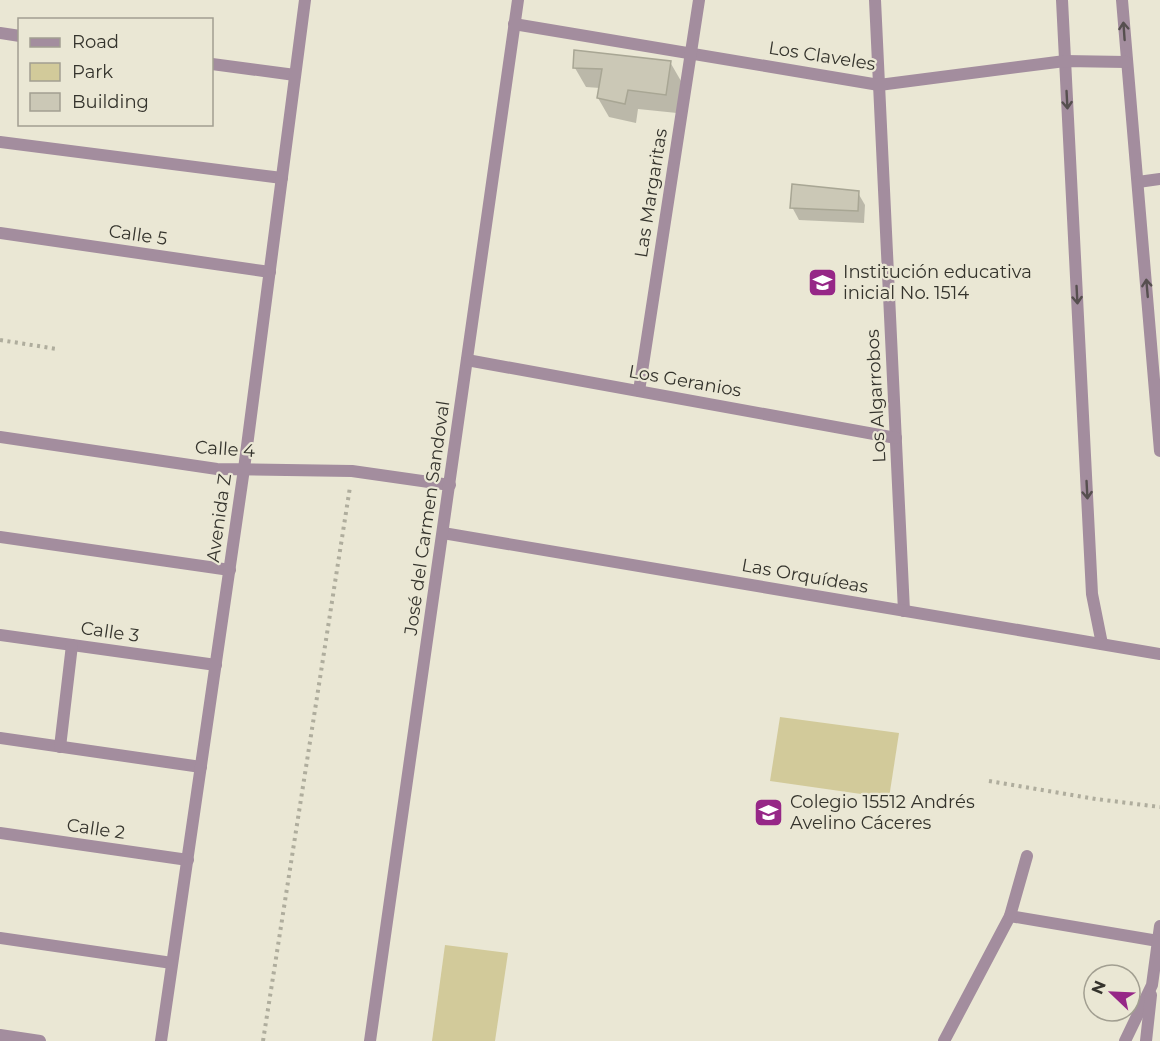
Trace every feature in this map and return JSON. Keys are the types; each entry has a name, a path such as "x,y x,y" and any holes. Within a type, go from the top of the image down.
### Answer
{"street":[{"name":"Avenida Z","path":"161,1041 244,469 305,0"},
{"name":"José del Carmen Sandoval","path":"370,1041 518,0"},
{"name":"Las Margaritas","path":"639,391 699,0"},
{"name":"Los Algarrobos","path":"875,0 904,611"},
{"path":"1062,0 1092,594 1102,644"},
{"path":"1122,0 1160,451"},
{"name":"Los Claveles","path":"514,24 879,85 1065,61 1126,62"},
{"path":"0,33 18,36"},
{"path":"213,63 296,75"},
{"path":"0,142 282,178"},
{"path":"1138,182 1160,179"},
{"name":"Calle 5","path":"0,233 270,272"},
{"name":"Los Geranios","path":"467,360 896,438"},
{"name":"Calle 4","path":"0,436 216,469 352,471 450,485"},
{"name":"Las Orquídeas","path":"443,533 1160,654"},
{"path":"0,537 230,570"},
{"name":"Calle 3","path":"0,635 216,665"},
{"path":"60,747 72,645"},
{"path":"0,738 201,767"},
{"name":"Calle 2","path":"0,833 188,860"},
{"path":"944,1041 1011,916 1027,856"},
{"path":"1011,916 1158,941"},
{"path":"1146,1041 1156,986 1160,926"},
{"path":"0,938 172,963"},
{"path":"1125,1041 1156,986"},
{"path":"0,1035 40,1041"}],"path":[{"path":"0,340 57,349"},
{"path":"263,1041 352,471"},
{"path":"989,781 1160,807"}],"green space":[{"path":"780,717 899,733 889,798 770,781"},
{"path":"445,945 508,953 495,1041 432,1041"}],"building":[{"path":"574,50 671,61 666,95 628,90 625,104 597,98 602,69 573,68"},
{"path":"792,184 859,191 858,211 790,208"}],"place":[{"name":"Institución educativa inicial No. 1514","path":"822,282"},
{"name":"Colegio 15512 Andrés Avelino Cáceres","path":"769,812"}]}
